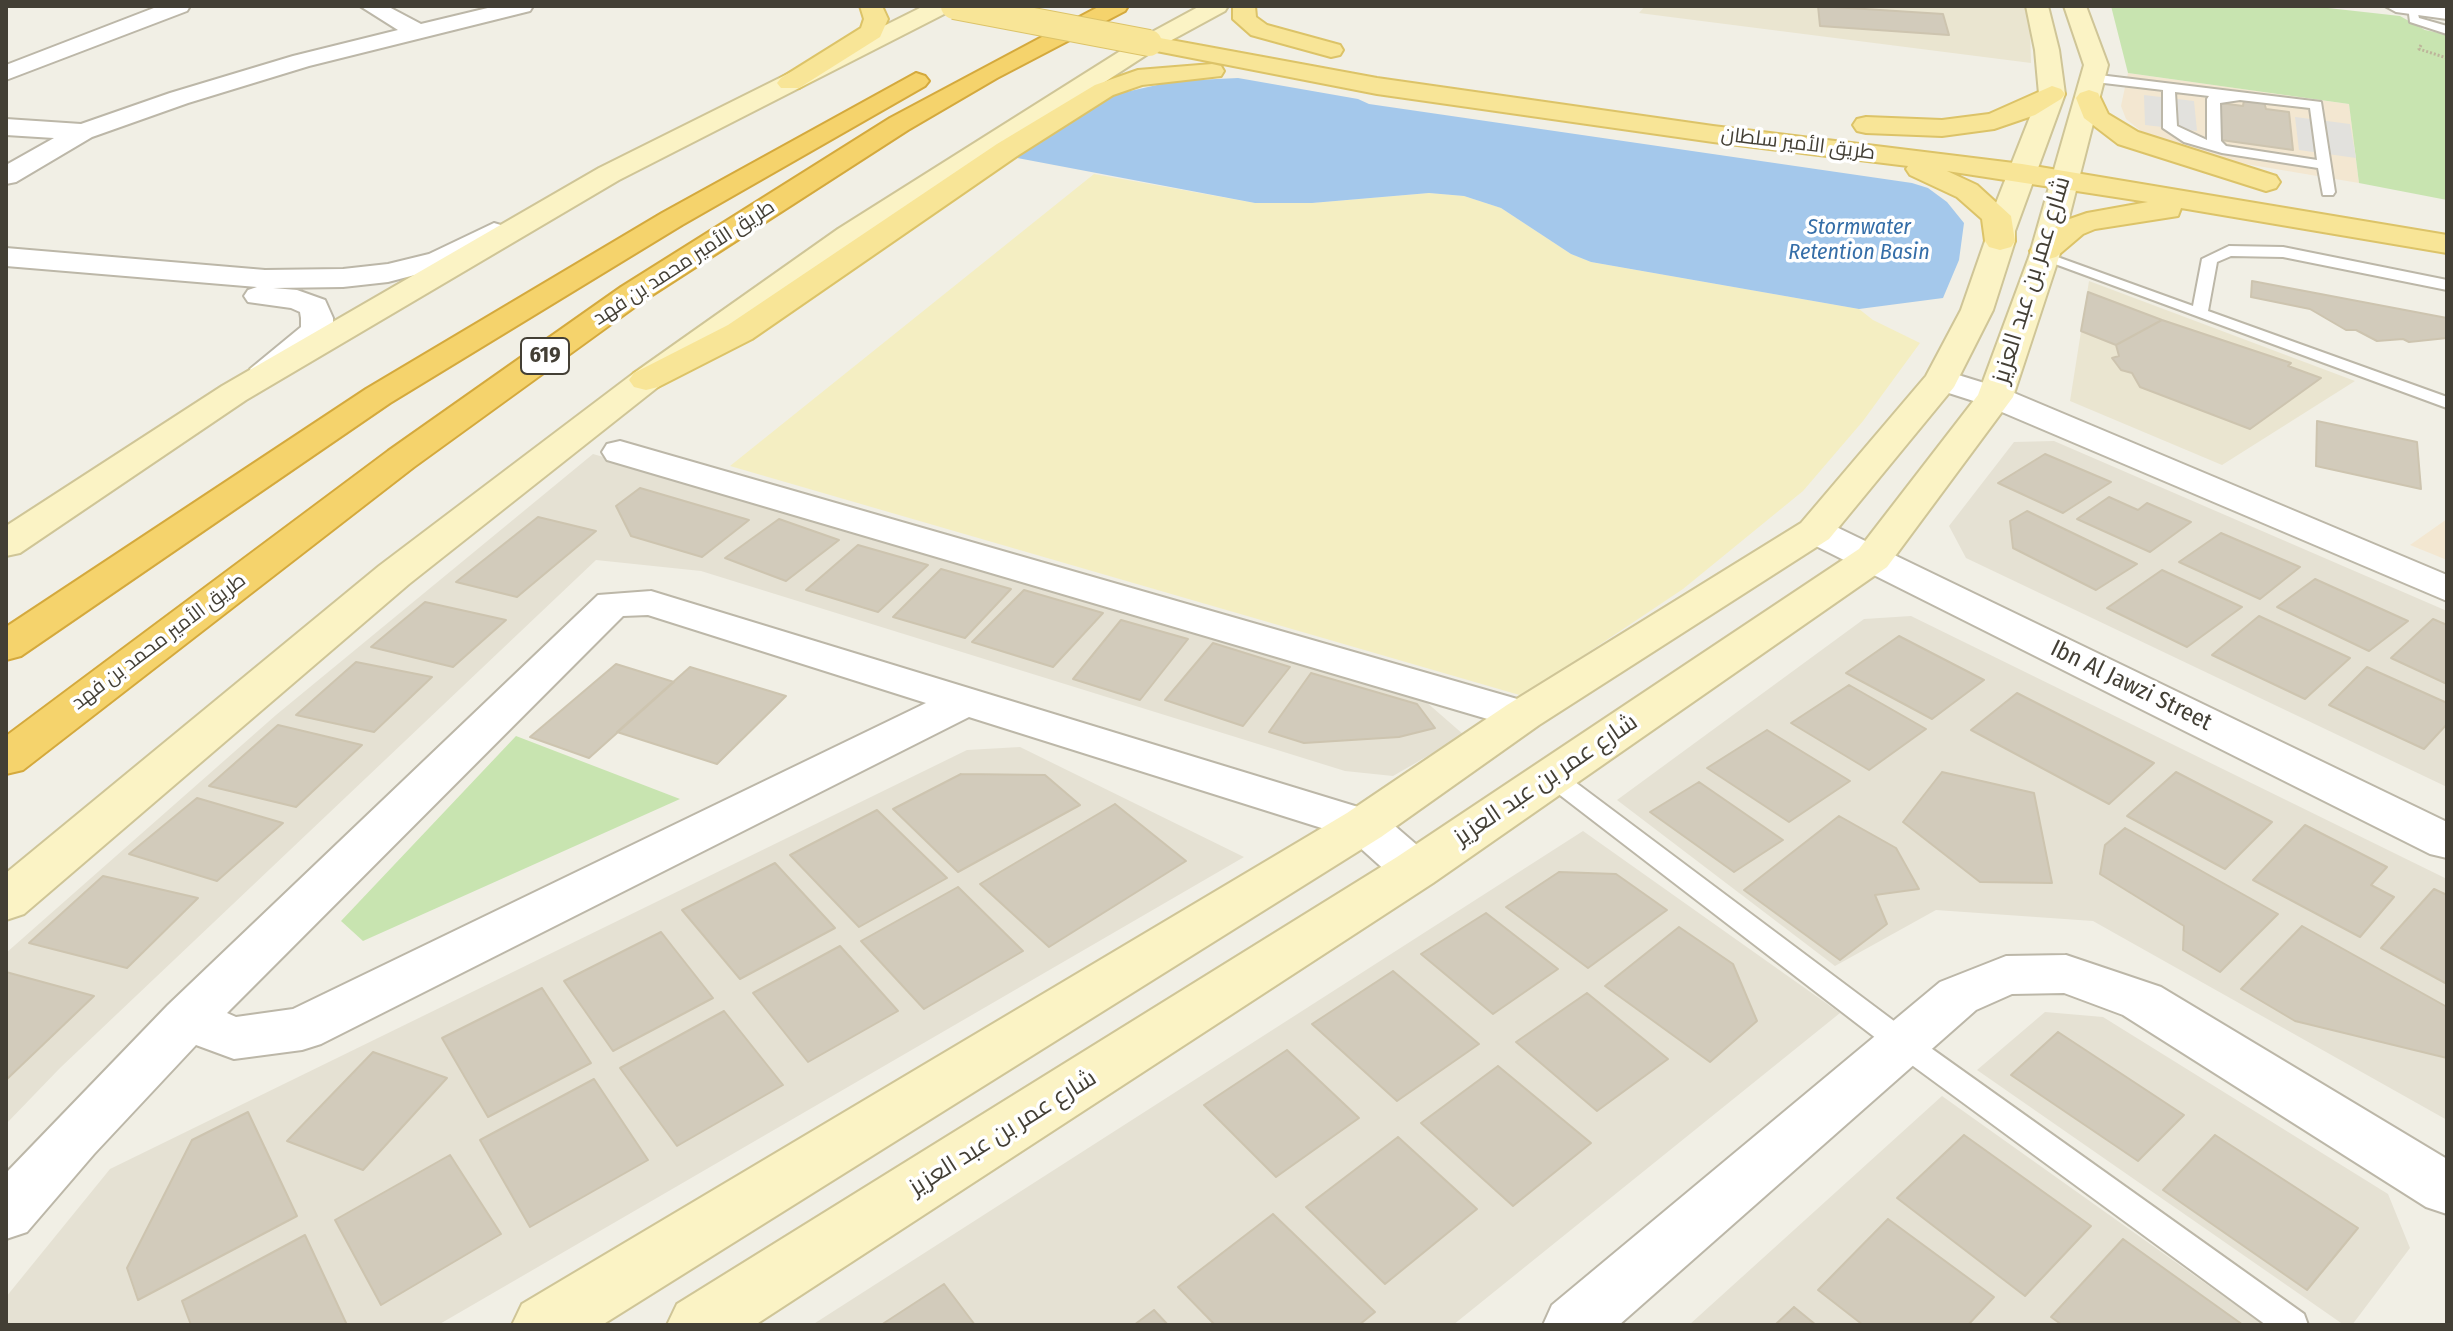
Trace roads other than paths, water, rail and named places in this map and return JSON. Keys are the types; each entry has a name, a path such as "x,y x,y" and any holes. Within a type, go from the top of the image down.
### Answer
{"highway":[{"name":"طريق الأمير محمد بن فهد","path":"6,647 378,396 672,219 964,55 1060,6"},
{"name":"طريق الأمير محمد بن فهد","path":"6,759 401,459 632,294 899,124 988,73 1117,6"}],"main road":[{"path":"790,83 872,32 876,19 871,6"},
{"path":"954,6 1163,36 1438,69"},
{"path":"1051,6 1163,36"},
{"path":"1244,6 1245,19 1259,30 1352,55"},
{"name":"طريق الأمير سلطان","path":"1163,36 1377,86 1698,133 1867,138 2266,182 2358,197"},
{"path":"646,380 740,332 1007,150 1120,83 1192,71 1246,72 1377,86"},
{"path":"1867,138 1994,121 2077,90 2097,118 2128,138 2266,182"},
{"name":"طريق الأمير سلطان","path":"1835,120 1867,138"},
{"path":"1867,138 1967,191 1996,216 2000,241"},
{"name":"طريق الأمير سلطان","path":"2068,161 2302,217 2447,244"},
{"path":"2045,254 2072,228 2141,211 2302,217"}],"street":[{"path":"371,6 416,31"},
{"path":"6,176 83,132 179,98 286,65 522,6"},
{"path":"6,257 265,279 343,278 388,273 439,260 942,6"},
{"path":"6,901 394,575 646,380 849,235 1163,36 1217,6"},
{"path":"2037,6 2077,90"},
{"name":"شارع عمر بن عبد العزيز","path":"700,1325 756,1310 1415,870 1873,558 1995,397 2045,254 2068,161 2077,90 2096,65 2075,6"},
{"path":"2404,7 2447,12"},
{"path":"121,8 170,10"},
{"path":"6,73 170,10"},
{"path":"6,127 83,132"},
{"path":"545,1325 1364,825 1523,715 1815,531 1942,380 1977,310 2000,241 2000,231 2068,161"},
{"path":"6,544 234,393 609,174"},
{"path":"6,277 297,299 314,307 317,330 234,393"},
{"path":"1942,380 1995,397 2447,589"},
{"path":"620,452 1523,715"},
{"name":"Ibn Al Jawzi Street","path":"1815,531 2447,842"},
{"path":"6,1214 74,1137 187,1020 612,604 651,603 1364,825 1415,870"},
{"path":"187,1020 234,1038 302,1029 967,700"},
{"path":"1574,1325 1958,996 2006,975 2066,974 2142,1001 2447,1189"}],"lane":[{"path":"2404,7 2414,20 2447,30"},
{"path":"2169,88 2170,128 2189,139 2222,149 2324,165"},
{"path":"2077,90 2169,88 2316,105 2328,192"},
{"path":"2222,149 2214,142 2213,99 2258,101 2317,116"},
{"path":"2200,313 2210,259 2229,251 2283,252 2447,285"},
{"path":"2045,254 2447,403"},
{"path":"1551,776 1904,1044 2292,1325"}],"water":[{"name":"Stormwater Retention Basin","path":"1238,78 1358,99 1369,104 1912,183 1928,188 1947,202 1964,223 1959,260 1943,298 1859,309 1591,262 1571,254 1501,208 1464,196 1429,193 1312,203 1255,203 1012,157 1112,95 1175,81"}]}
